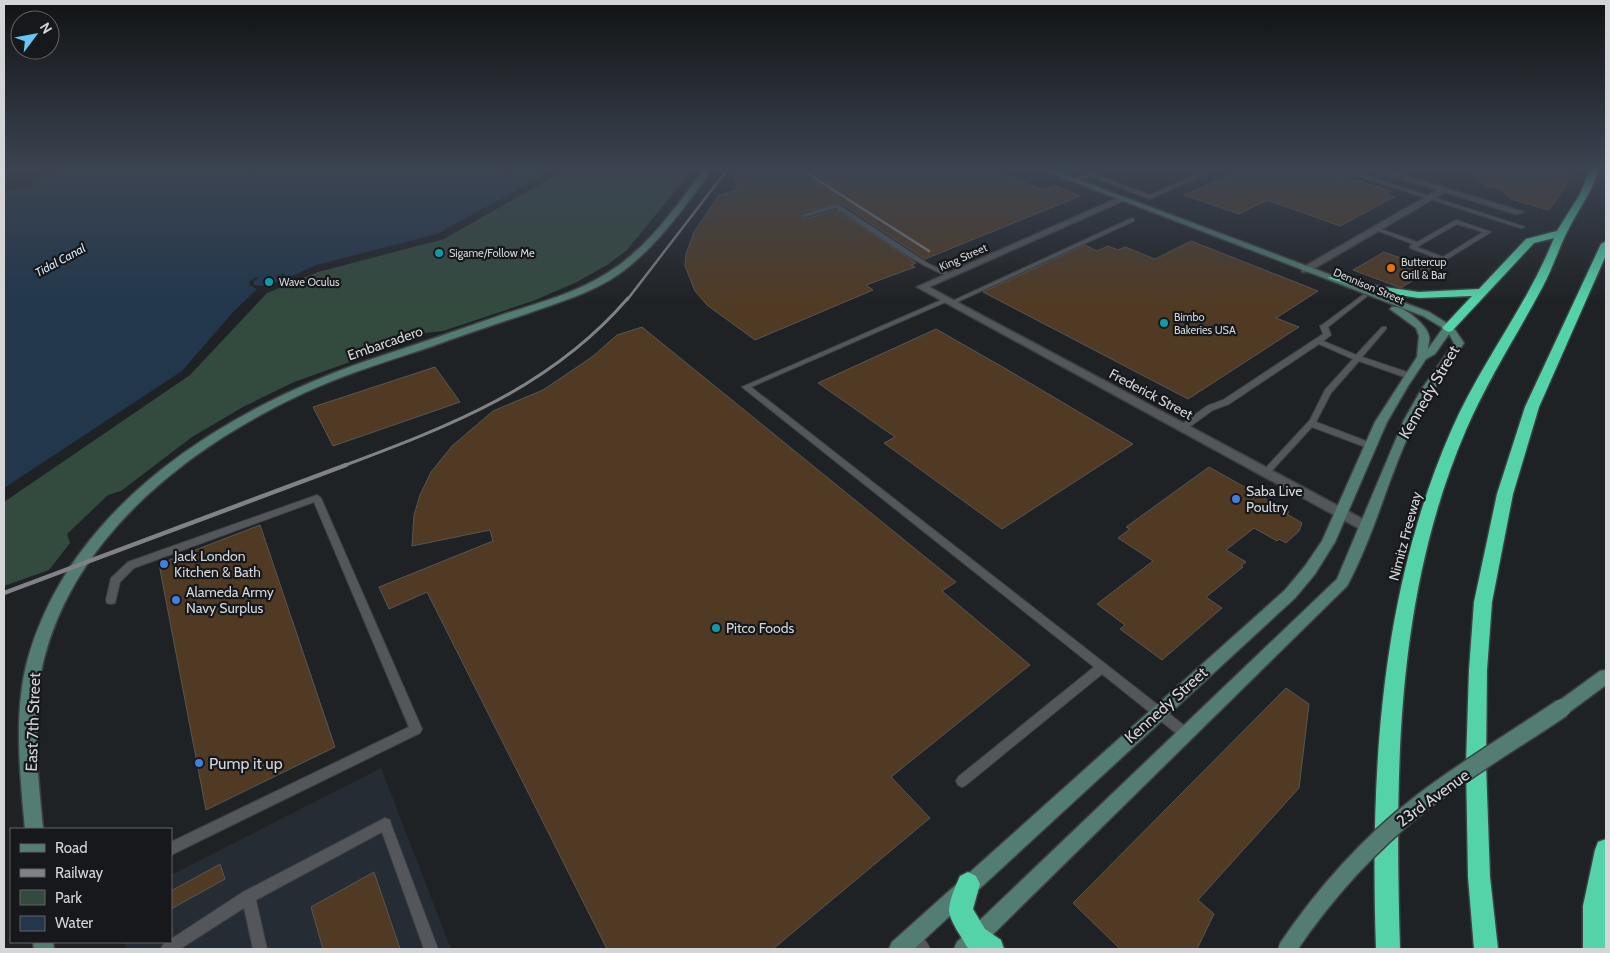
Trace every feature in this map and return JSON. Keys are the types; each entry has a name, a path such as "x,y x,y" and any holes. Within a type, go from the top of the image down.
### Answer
{"highway":[{"name":"Nimitz Freeway","path":"1388,949 1386,838 1391,725 1411,572 1432,499 1458,431 1549,265 1562,233 1573,214"},
{"path":"1448,328 1530,241 1562,233"},
{"path":"1486,949 1479,877 1476,764 1478,670 1484,602 1505,494 1532,407 1606,244"},
{"path":"1334,278 1370,288 1419,295 1481,292"},
{"path":"1595,949 1595,906 1606,850"},
{"path":"968,884 962,911 977,945"}],"main road":[{"name":"Embarcadero","path":"80,565 104,532 147,488 187,456 230,428 272,405 349,371 575,293 613,273 646,246 672,214"},
{"name":"Dennison Street","path":"1162,214 1426,314 1448,328"},
{"name":"Dennison Street","path":"1306,270 1327,282 1396,310 1420,326 1424,336 1422,357"},
{"name":"Kennedy Street","path":"899,949 968,884 1290,594 1310,570 1328,542 1381,422 1422,357 1431,352 1448,328 1457,336 1459,343 1410,419 1356,555 1342,582 1186,734 977,945"},
{"name":"East 7th Street","path":"34,828 29,758 30,710 36,660 51,615 80,565"},
{"name":"23rd Avenue","path":"1287,949 1300,929 1354,864 1400,820 1606,676"}],"street":[{"name":"King Street","path":"922,287 1087,214"},
{"path":"1306,270 1402,214"},
{"name":"Frederick Street","path":"922,287 1366,526"}],"lane":[{"path":"850,214 927,265 950,275"},
{"path":"1483,214 1522,227"},
{"path":"1132,220 949,301 746,387 1186,734"},
{"path":"1376,229 1418,244 1456,222 1488,232 1444,259 1412,247 1418,244"},
{"path":"1182,428 1210,408 1226,402 1327,335 1324,326 1364,296"},
{"path":"1265,473 1310,423 1328,392 1384,328"},
{"path":"1318,341 1357,358 1410,376"},
{"path":"1310,423 1371,446"},
{"path":"111,600 115,580 130,565 317,498 416,729 172,849"},
{"path":"962,781 1102,667"},
{"path":"168,949 248,897 385,824 431,949"},
{"path":"248,897 260,949"},
{"path":"912,937 923,949"}],"shaded area":[{"path":"381,768 451,949 126,949 124,943 172,943 172,874"}],"green space":[{"path":"454,214 656,214 627,250 607,265 577,282 533,301 443,331 415,334 378,347 367,356 294,382 243,407 192,437 121,491 108,495 67,534 70,543 49,570 4,586 4,500 266,291"}],"water":[{"name":"Tidal Canal","path":"4,214 482,214 443,236 318,270 266,291 189,373 4,500"}],"pier":[{"path":"472,214 487,214 444,239 318,272 267,293 190,375 4,502 4,488 182,371 234,311 257,289 249,285 250,281 256,277 259,278 254,281 254,285 267,286 282,280 283,277 280,274 283,273 288,278 316,265 437,234"}],"building":[{"path":"706,214 800,214 800,217 805,219 821,214 843,214 916,263 911,265 915,267 866,285 873,290 755,340 707,305 695,291 685,266 686,254 694,232"},
{"path":"857,214 1035,214 925,259"},
{"path":"1308,214 1361,214 1340,226"},
{"name":"Bimbo Bakeries USA","path":"1191,241 1318,291 1276,318 1299,327 1188,399 983,292 1085,245 1097,251 1108,246 1118,250 1125,247 1155,259"},
{"path":"1384,252 1431,269 1401,288 1353,270"},
{"name":"Pitco Foods","path":"642,327 956,582 942,591 1030,665 891,777 930,818 773,949 607,949 427,592 389,609 379,587 493,541 490,530 412,546 414,515 420,495 431,472 452,446 493,411 543,390 592,357 617,335"},
{"path":"936,329 1133,444 1002,529 884,443 895,437 818,383"},
{"path":"435,367 460,402 333,446 313,407"},
{"path":"1209,467 1289,512 1287,514 1302,523 1299,531 1286,543 1279,539 1277,541 1254,528 1226,550 1246,562 1241,566 1243,567 1206,597 1222,608 1162,660 1120,629 1125,625 1097,604 1153,561 1118,538 1130,529 1126,527"},
{"path":"260,525 335,747 206,810 159,564"},
{"path":"1286,688 1309,704 1299,788 1198,900 1214,914 1197,949 1120,949 1073,903"},
{"path":"220,864 225,879 172,908 172,890"},
{"path":"374,872 400,949 323,949 311,907"}],"railway":[{"path":"627,300 693,214"},
{"path":"872,214 929,251"},
{"path":"343,466 460,419 533,380 598,329 628,298"},
{"path":"4,593 346,465"}],"place":[{"name":"Sigame/Follow Me","path":"439,253"},
{"name":"Buttercup Grill & Bar","path":"1391,268"},
{"name":"Wave Oculus","path":"269,282"},
{"name":"Bimbo Bakeries USA","path":"1164,323"},
{"name":"Saba Live Poultry","path":"1236,499"},
{"name":"Jack London Kitchen & Bath","path":"164,564"},
{"name":"Alameda Army Navy Surplus","path":"176,600"},
{"name":"Pitco Foods","path":"716,628"},
{"name":"Pump it up","path":"199,763"}]}
